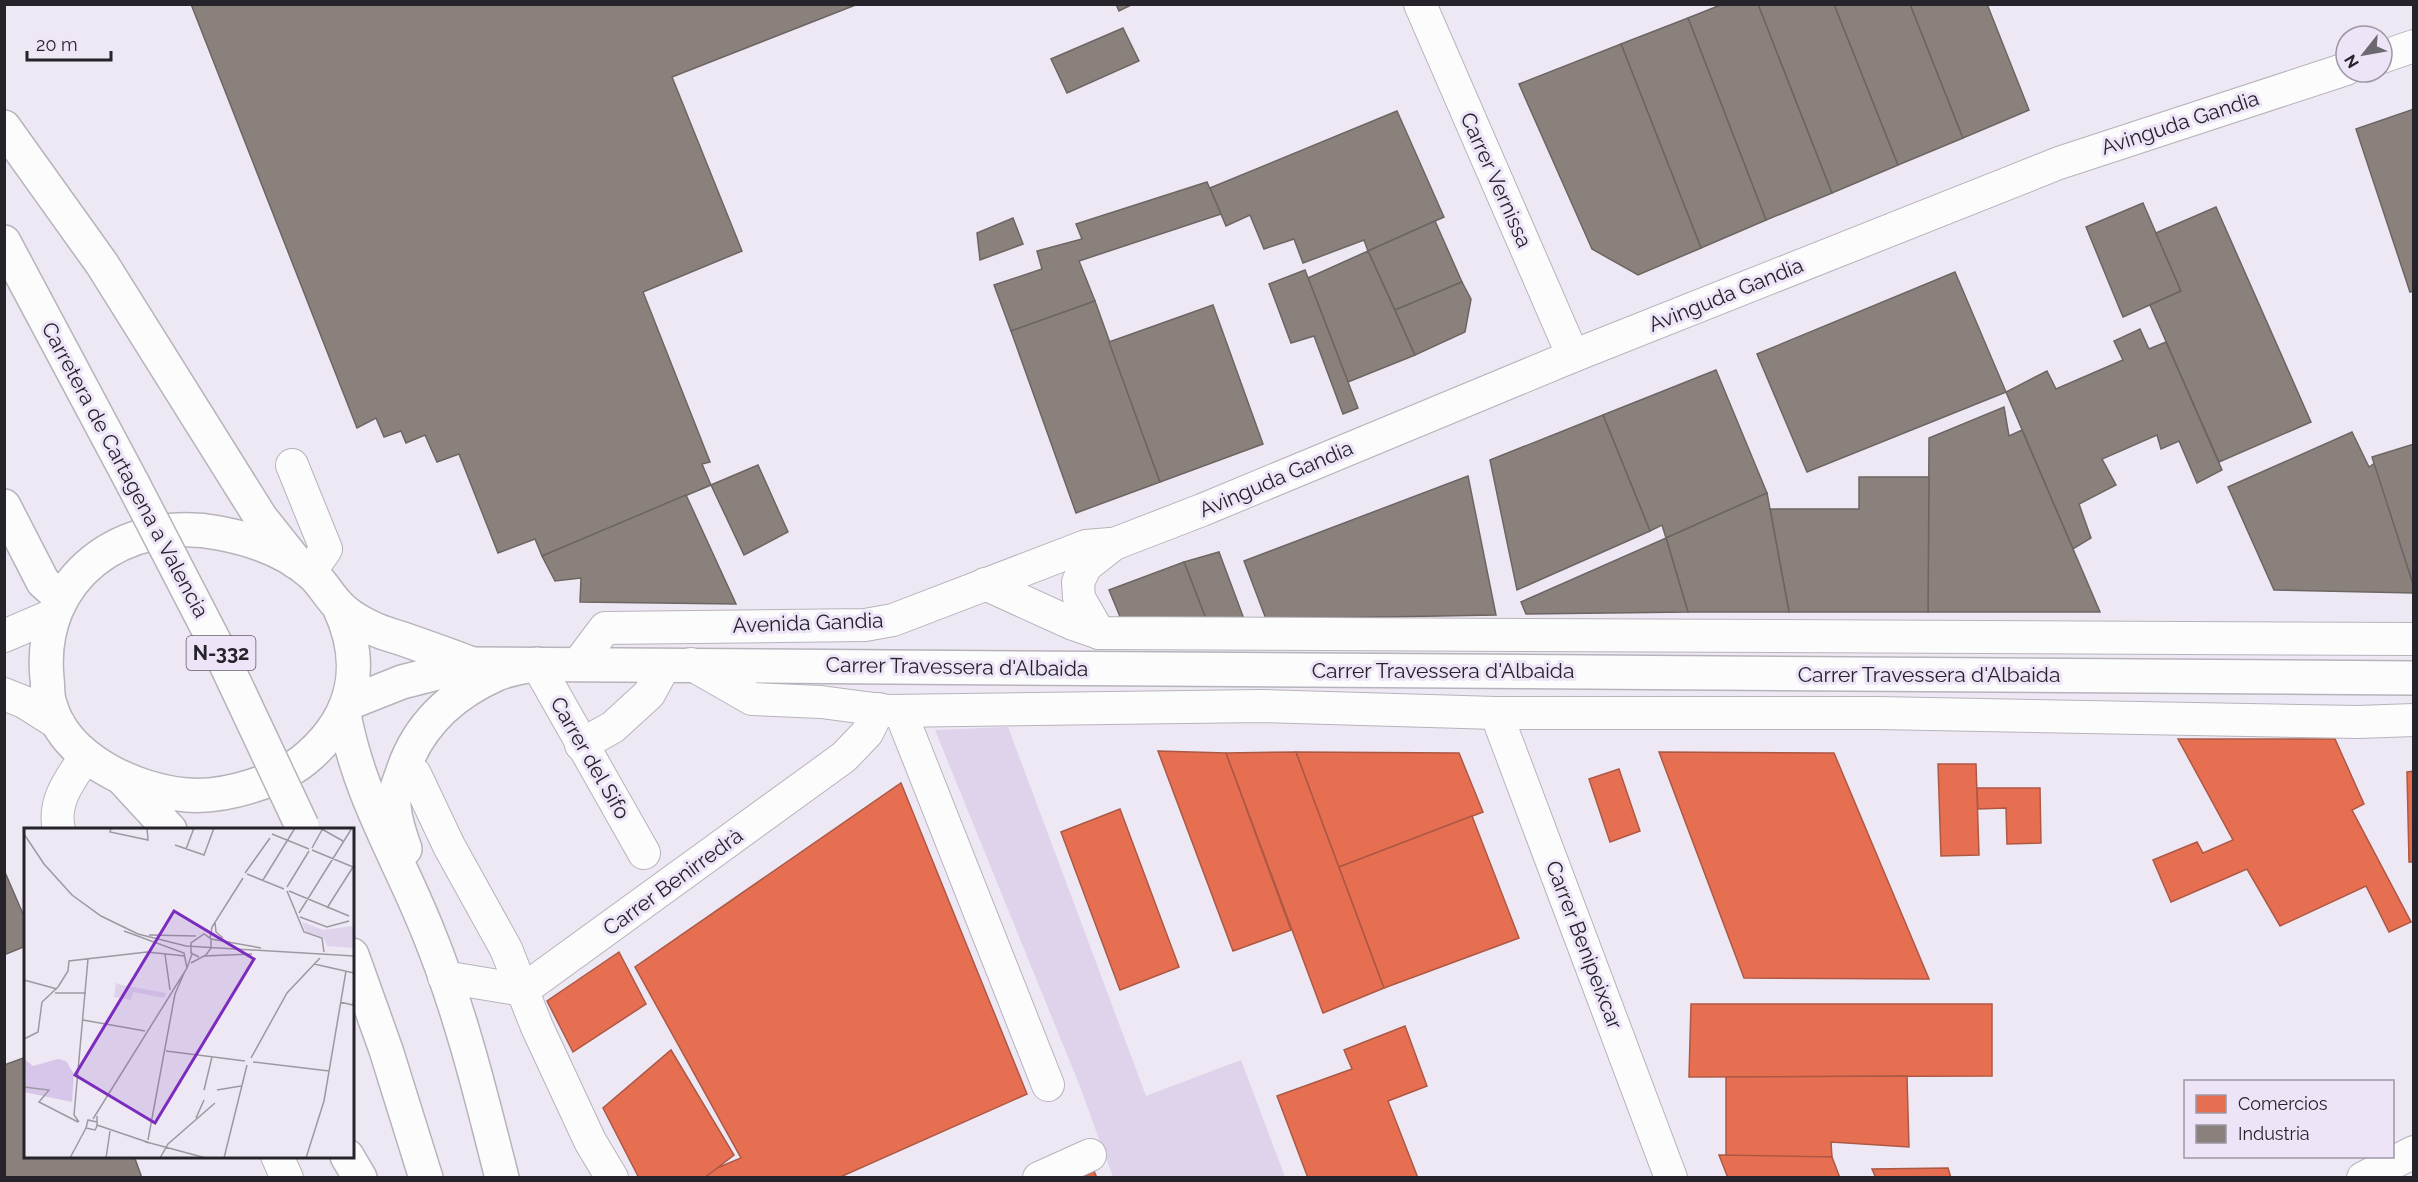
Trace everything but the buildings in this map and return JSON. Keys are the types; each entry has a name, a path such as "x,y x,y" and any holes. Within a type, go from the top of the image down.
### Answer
{"main road":[{"path":"4,127 102,264 261,518 339,607 346,623 353,658 353,679 346,708 350,745 369,803 429,935 444,977 471,1054 502,1178"},
{"name":"Carretera de Cartagena a Valencia","path":"4,242 223,658 302,828"},
{"path":"4,506 57,607"},
{"path":"303,567 248,540 215,532 183,531 156,534 113,548 92,561 76,576 57,607 45,659 50,704 59,724 86,756 103,769 165,793 193,795 238,791 305,760 324,741 346,708"},
{"name":"Carrer Travessera d'Albaida","path":"339,607 369,627 472,664"},
{"name":"Carrer Travessera d'Albaida","path":"346,708 402,682 472,664 2414,678"},
{"path":"429,935 412,868 399,830 394,800 408,753 437,712 456,697 497,674 537,664"},
{"path":"122,778 168,828"},
{"path":"354,961 386,1050 426,1178"},
{"path":"348,1158 360,1178"}],"street":[{"name":"Carrer Vernissa","path":"1420,4 1573,356"},
{"path":"2394,53 2414,46"},
{"name":"Avinguda Gandia","path":"1114,544 1202,510 1573,356 2059,163 2334,73"},
{"path":"292,465 326,549 303,567"},
{"path":"1099,633 1079,598 1078,582 1086,566 1114,544"},
{"name":"Avenida Gandia","path":"578,664 605,628 865,625 893,620 1086,546 1114,544"},
{"path":"986,584 1073,624 1099,633 2414,639"},
{"path":"4,636 57,607"},
{"name":"Carrer del Sifo","path":"537,664 644,853"},
{"path":"581,745 613,728 678,664 752,699 821,702 889,710 1261,706 1496,713 1938,713 2358,722 2414,720"},
{"path":"966,667 1019,709"},
{"path":"4,694 24,702 59,724"},
{"path":"889,710 1048,1084"},
{"name":"Carrer Benirredrà","path":"523,990 822,774 844,757 889,710"},
{"name":"Carrer Benipeixcar","path":"1496,713 1671,1178"},
{"path":"59,828 57,819 65,787 86,756"},
{"path":"415,774 449,846 506,949 537,1027 585,1131 612,1178"},
{"path":"444,977 523,990"},
{"path":"2362,1178 2414,1152"},
{"path":"1039,1178 1090,1155"},
{"path":"278,1158 287,1178"}],"shaded area":[{"path":"1008,727 1146,1096 1241,1060 1285,1177 1113,1177 1079,1084 935,730"}]}
